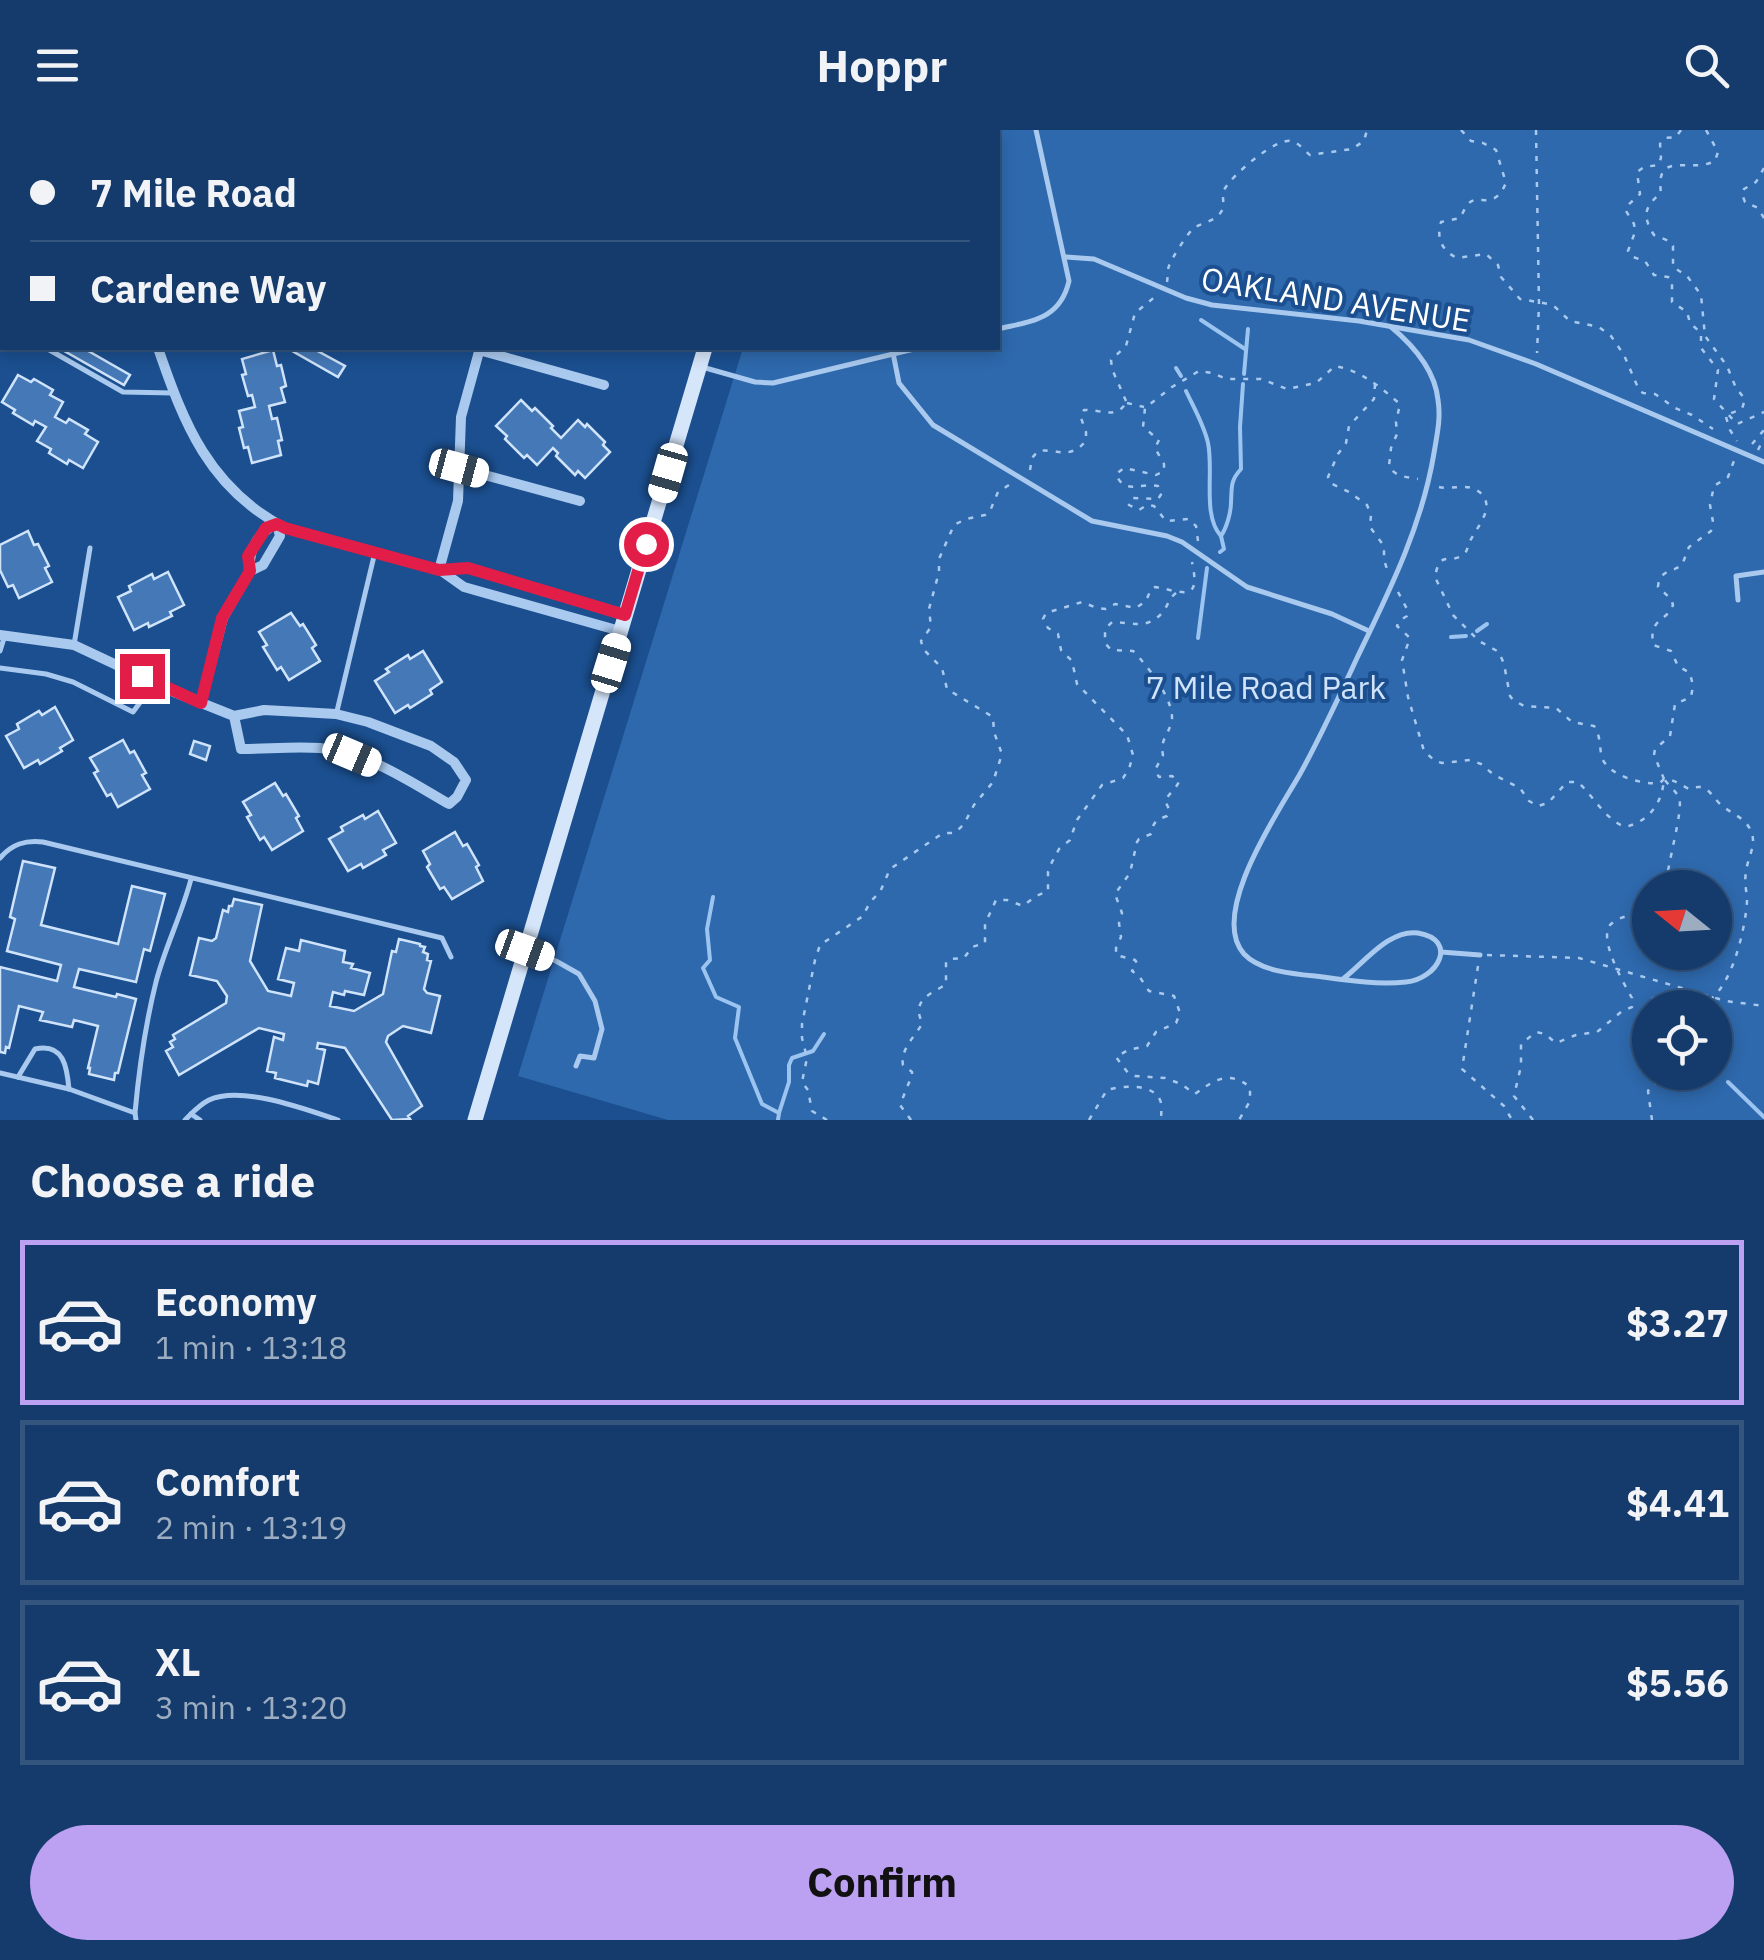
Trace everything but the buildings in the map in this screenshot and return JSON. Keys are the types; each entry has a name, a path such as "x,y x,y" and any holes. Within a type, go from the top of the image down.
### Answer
{"street":[{"path":"159,350 192,438 219,476 277,524 439,570 464,587 623,623"},
{"path":"439,570 458,501 461,417 479,350"},
{"path":"482,350 604,385"},
{"path":"475,1120 704,350"},
{"path":"459,468 580,500"},
{"path":"201,703 222,618 250,571 248,556 266,528 277,524"},
{"path":"439,570 468,568 623,623"},
{"path":"2,635 74,644 234,716 264,710 336,714 368,722 431,746 454,762 466,780 449,804 391,770 352,755 322,748 241,749 234,716"}],"lane":[{"path":"1000,328 1043,317 1059,304 1069,281 1036,130"},
{"name":"OAKLAND AVENUE","path":"1066,257 1094,259 1186,298 1233,309 1318,316 1469,340 1536,364 1764,462"},
{"path":"1343,980 1382,944 1404,933 1430,937 1441,952 1431,974 1414,981 1384,984 1343,980 1261,964 1244,954 1234,923 1236,899 1244,876 1314,750 1370,632 1410,544 1429,482 1439,425 1434,382 1410,342 1390,326"},
{"path":"50,350 123,392 173,393"},
{"path":"700,366 772,383 908,350"},
{"path":"893,353 899,383 934,424 1092,521 1167,536 1197,550 1247,587 1332,614 1370,632"},
{"path":"74,644 90,548"},
{"path":"336,714 376,552"},
{"path":"1738,600 1736,576 1764,572"},
{"path":"0,651 2,635"},
{"path":"0,668 73,682 133,712 154,682"},
{"path":"0,858 20,843 43,842 442,938 451,957"},
{"path":"0,1073 69,1089 135,1117 140,1056 156,978 192,878"},
{"path":"525,950 578,974 595,1000 602,1029 594,1058 580,1056 576,1066"},
{"path":"1441,952 1480,955"},
{"path":"18,1077 34,1049 44,1047 58,1052 64,1061 69,1089"},
{"path":"185,1120 211,1098 226,1094 338,1120"},
{"path":"191,1114 200,1120"}],"path":[{"path":"1126,403 1112,369 1112,358 1126,346 1134,313 1163,289 1170,263 1184,239 1197,226 1218,217 1226,186 1254,157 1285,141 1296,143 1310,156 1352,149 1364,142 1368,130"},
{"path":"1462,130 1471,141 1483,142 1496,150 1506,186 1492,199 1470,202 1460,218 1441,222 1441,244 1450,254 1457,258 1478,253 1490,256 1498,265 1501,278 1520,299 1556,307 1570,320 1605,331 1624,354 1639,390 1655,394 1746,445 1758,440 1764,430"},
{"path":"1536,130 1536,364"},
{"path":"1681,130 1676,137 1661,142 1658,165 1637,172 1640,194 1626,211 1635,232 1628,251 1645,261 1654,275 1672,280 1672,302 1687,312 1690,323 1700,331 1701,348 1718,370 1716,402 1738,424 1764,412"},
{"path":"1706,130 1718,152 1715,161 1664,169 1659,177 1661,193 1650,202 1646,216 1654,235 1673,246 1673,267 1687,276 1701,296 1705,336 1744,399 1742,409 1727,414"},
{"path":"1764,168 1742,194 1745,202 1758,208 1764,218"},
{"path":"910,1120 900,1102 912,1072 902,1057 922,1024 921,1004 946,984 946,962 964,958 972,947 985,942 985,924 996,900 1023,906 1048,890 1052,862 1070,840 1076,820 1102,785 1124,778 1131,764 1133,755 1127,735 1077,684 1072,661 1061,650 1058,634 1042,619 1046,613 1082,602 1106,609 1115,604 1136,608 1155,587 1178,593 1194,587 1192,563 1197,530 1188,519 1163,518 1150,504 1140,510 1130,506 1132,498 1158,498 1162,494 1149,484 1126,486 1117,472 1124,468 1156,475 1164,471 1155,448 1158,440 1142,425 1145,408 1199,371 1226,379 1260,379 1287,389 1316,383 1336,366 1374,382 1400,404 1398,434 1389,466 1394,473 1442,488 1478,490 1485,500 1484,519 1466,552 1442,559 1435,577 1453,615 1476,638 1499,652 1510,696 1524,706 1556,708 1572,722 1594,726 1600,734 1602,758 1611,770 1649,784 1664,779"},
{"path":"1374,382 1374,400 1349,426 1346,443 1328,477 1330,483 1368,504 1370,526 1384,546 1384,564 1408,609 1397,626 1410,638 1402,656 1408,697 1424,751 1435,761 1449,764 1473,761 1517,786 1530,801 1541,806 1566,782 1578,782 1610,818 1626,827 1642,821 1656,807 1664,779"},
{"path":"1126,403 1145,408"},
{"path":"828,1120 812,1111 808,1090 802,1082 807,1058 802,1024 820,946 863,916 890,869 943,833 960,830 993,782 1002,754 993,717 948,688 942,668 923,648 921,641 932,627 929,610 940,572 939,560 954,525 990,511 998,492 1030,472 1032,458 1038,451 1069,453 1082,446 1086,438 1081,418 1084,410 1114,413 1126,403"},
{"path":"1727,414 1726,421 1738,442"},
{"path":"1754,458 1764,438"},
{"path":"1668,870 1680,798 1664,779 1654,755 1655,749 1670,736 1674,704 1690,696 1693,686 1690,673 1678,666 1670,651 1653,644 1654,626 1674,605 1658,587 1659,578 1682,565 1689,546 1711,531 1714,486 1728,477 1738,451"},
{"path":"1178,593 1170,598 1160,615 1145,625 1112,622 1105,629 1105,642 1110,650 1133,651 1149,668 1172,708 1173,718 1161,746 1163,755 1155,770 1160,776 1172,776 1179,781 1165,801 1169,813 1155,821 1151,834 1139,838 1132,868 1116,890 1115,898 1122,913 1122,937 1116,955 1134,959 1137,963 1133,972 1149,991 1174,996 1180,1013 1176,1024 1156,1032 1147,1046 1116,1057 1137,1077 1165,1078 1195,1094 1224,1078 1237,1078 1251,1090 1250,1101 1239,1120"},
{"path":"1664,779 1689,789 1708,788 1724,808 1746,823 1752,834 1744,886 1745,917 1730,972 1720,990"},
{"path":"1533,1120 1514,1096 1521,1066 1520,1044 1536,1032 1556,1043 1597,1032 1630,1008 1633,1002 1608,943 1607,930 1609,925 1632,916"},
{"path":"1512,1120 1504,1106 1462,1070 1480,955 1579,958 1688,990"},
{"path":"1732,1001 1764,1006"},
{"path":"1089,1120 1107,1090 1127,1087 1141,1088 1157,1096 1162,1120"},
{"path":"1650,1090 1652,1120"}],"green space":[{"name":"7 Mile Road Park","path":"1000,130 1764,130 1764,1120 668,1120 518,1076 742,350 1000,350"}],"waterway":[{"path":"1201,320 1245,349"},
{"path":"1244,374 1248,329"},
{"path":"1176,368 1181,376"},
{"path":"1220,552 1224,549 1221,536 1229,515 1232,484 1241,469 1243,384"},
{"path":"1186,391 1208,443 1210,505 1221,536"},
{"path":"1198,638 1207,568"},
{"path":"1477,631 1487,624"},
{"path":"1451,637 1466,636"},
{"path":"713,897 707,929 710,960 703,968 716,997 739,1007 735,1038 762,1104 779,1113 778,1120"},
{"path":"779,1113 792,1058 813,1051 824,1034"},
{"path":"1732,1086 1764,1117"}],"route":[{"path":"142,676 201,703 222,618 250,571 248,556 266,528 277,524 439,570 468,568 625,615 646,544"}]}
